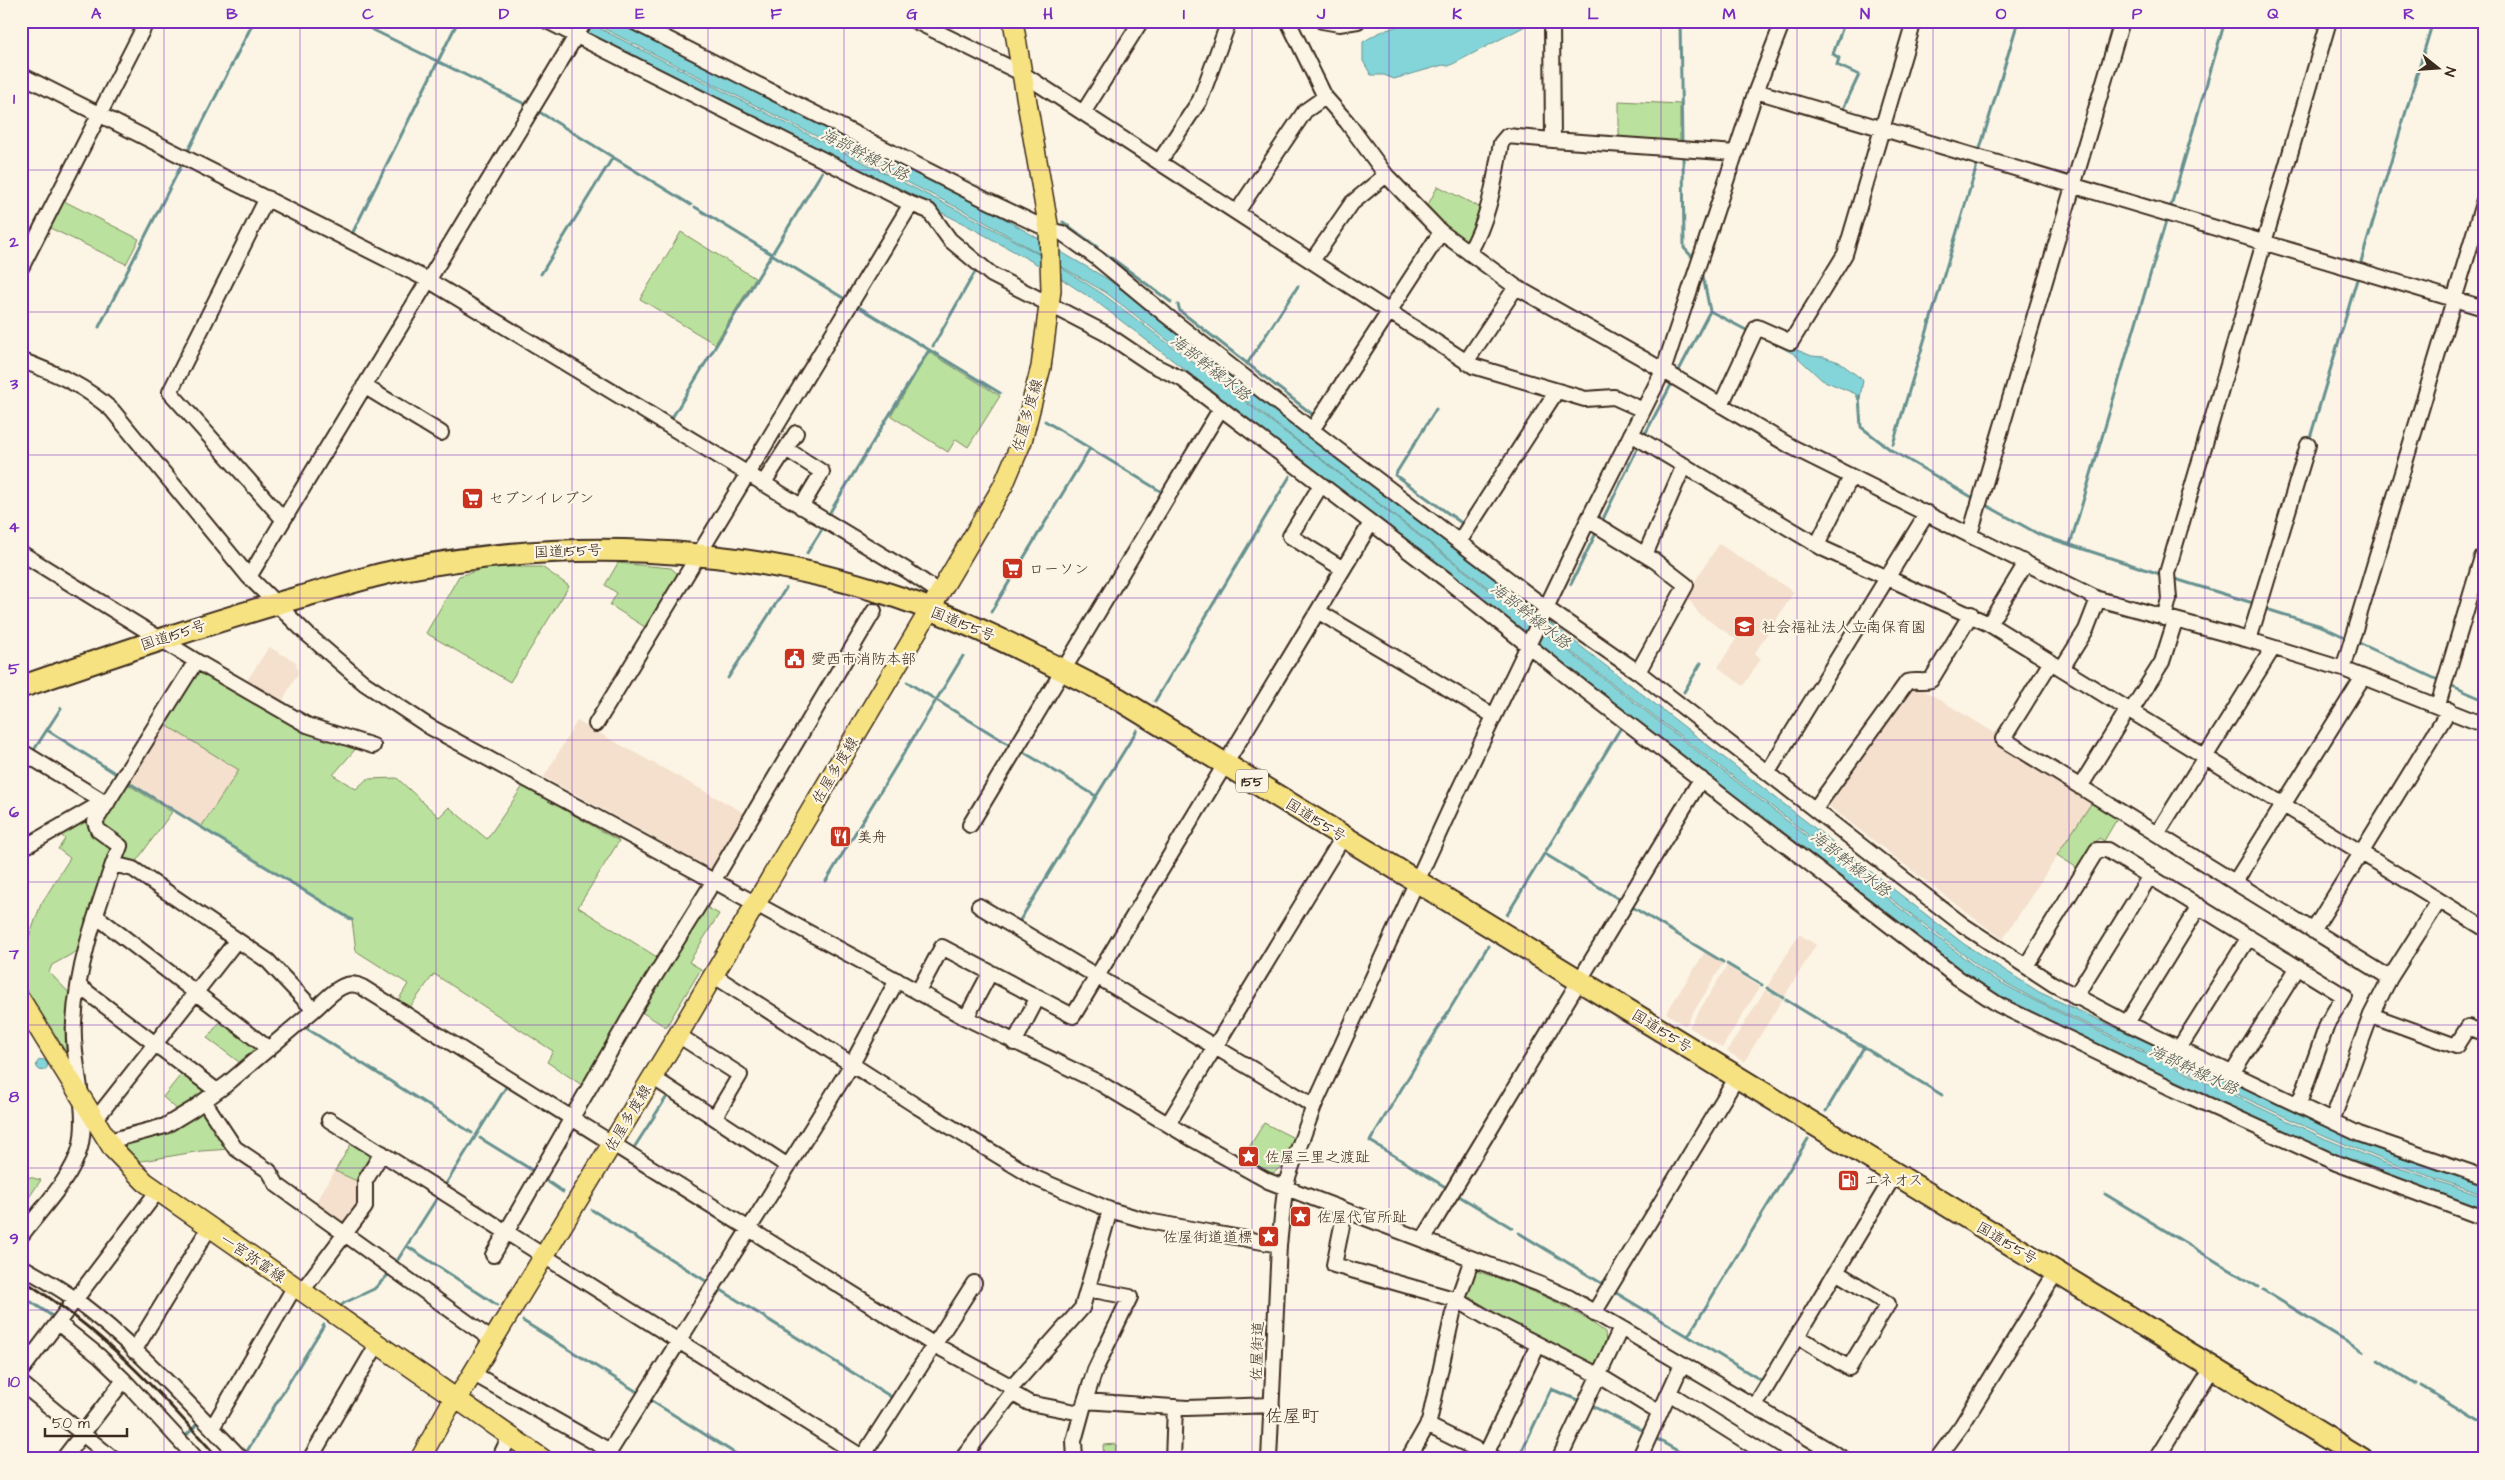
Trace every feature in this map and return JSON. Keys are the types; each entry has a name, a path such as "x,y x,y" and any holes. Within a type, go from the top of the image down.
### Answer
{"highway":[{"name":"国道155号","path":"21,687 161,638 398,570 486,557 544,551 594,550 697,555 747,561 814,574 888,594 934,602 1117,698 2362,1459"}],"main road":[{"name":"佐屋多度線","path":"420,1459 678,1035 1003,486 1022,441 1041,367 1050,298 1049,230 1013,21"},
{"name":"一宮弥富線","path":"21,1000 109,1141 133,1171 157,1192 378,1343 543,1459"}],"street":[{"path":"21,268 147,21"},
{"path":"547,21 581,30 912,204 929,211 950,240 992,275 1050,298 1065,311 1106,333 1151,364 1182,379 1529,642 1701,779 1958,978 1999,1005 2169,1087 2336,1163 2484,1218"},
{"path":"632,21 1049,230 1062,233 1097,258 1167,316 1312,430 1546,608 1638,672 1963,925 2075,997 2332,1121 2376,1140 2483,1176"},
{"path":"916,21 1023,74 1466,362 1556,392 1585,399 1614,397 1643,410"},
{"path":"1083,113 1141,21"},
{"path":"1159,162 1200,100 1228,21"},
{"path":"1288,21 1325,97 1347,122 1386,175 1441,232 1516,287 1792,447 2098,599 2249,640 2343,669 2484,724"},
{"path":"1322,21 1339,24 1358,21"},
{"path":"1552,21 1553,140"},
{"name":"佐屋街道","path":"1269,1459 1279,1245 1285,1189 1314,1106 1416,882 1529,642 1546,608 1595,524 1637,438 1643,410 1671,376 1736,153 1756,91 1783,21"},
{"path":"1721,405 1757,327 1791,342 1845,254 1914,21"},
{"path":"1970,534 2122,21"},
{"path":"2080,787 2162,662 2169,619 2167,573 2330,21"},
{"path":"249,577 581,30"},
{"path":"21,75 428,280 801,507 934,602"},
{"path":"1756,91 2484,308"},
{"path":"1237,212 1305,111 1325,97"},
{"path":"1469,253 1482,231 1489,209 1501,143 1507,136 1736,153"},
{"path":"1312,261 1352,202 1386,175"},
{"path":"267,198 170,392 284,519"},
{"path":"2343,669 2484,200"},
{"path":"596,724 746,474 912,204"},
{"path":"1312,430 1441,232"},
{"path":"1466,362 1516,287"},
{"path":"21,360 66,378 90,391 112,410 249,577 276,604 307,634 364,683 430,727 966,1018 1014,1043 1098,1082 1202,1145 1285,1189 1539,1284 1594,1312 1844,1459"},
{"path":"364,386 441,433"},
{"path":"1459,542 1556,392"},
{"path":"970,825 1221,408"},
{"path":"763,484 796,433"},
{"path":"1637,438 1817,545 1971,614 1989,624 2484,928"},
{"path":"2249,640 2308,446"},
{"path":"786,449 822,472 801,507"},
{"path":"1645,555 1684,466"},
{"path":"1817,545 1851,476"},
{"path":"1321,485 1290,536 1342,568"},
{"path":"1768,772 1926,513"},
{"path":"918,992 942,947 1073,1016 1096,975 1319,612 1342,568 1371,523"},
{"path":"1595,524 1645,555 1686,585 1638,672"},
{"path":"21,553 196,661 307,725 373,746"},
{"path":"2313,930 2361,853 2443,707 2482,557"},
{"path":"1989,624 2026,563"},
{"path":"2098,599 2086,630 2056,665 2003,738 2390,978"},
{"path":"719,872 874,611"},
{"path":"1319,612 1494,716"},
{"path":"1815,809 1907,682 1914,680 1924,683 1931,680 1971,614"},
{"path":"2157,834 2273,648"},
{"path":"21,1236 73,1167 80,1146 82,1118 74,1024 79,986 87,942 120,846 96,827 95,822 196,661"},
{"path":"2235,882 2362,677"},
{"path":"21,751 107,804"},
{"path":"1423,1240 1578,980 1701,779"},
{"path":"21,849 96,806 107,804"},
{"path":"1168,1124 1343,837"},
{"path":"2026,966 2097,850 2107,850 2344,996 2328,1022 2299,1104"},
{"path":"113,864 133,869 268,961 314,1010"},
{"path":"2075,997 2150,876"},
{"path":"493,1255 635,1008 710,887"},
{"path":"2332,1121 2371,1015 2390,978 2439,901"},
{"path":"979,906 1314,1106"},
{"path":"2127,1022 2199,906"},
{"path":"96,916 269,1049"},
{"path":"2180,1047 2249,937"},
{"path":"96,1120 237,940"},
{"path":"2233,1072 2298,967"},
{"path":"966,1018 990,973"},
{"path":"713,975 1035,1178 1110,1210 1148,1221 1279,1245"},
{"path":"472,1373 610,1455 852,1064 897,980"},
{"path":"109,1141 165,1126 204,1101 345,984 355,983 933,1344 1012,1390 1029,1403 1083,1407 1272,1405"},
{"path":"79,986 154,1046 217,1091"},
{"path":"1014,1043 1038,997"},
{"path":"2371,1015 2456,1046 2468,1027 2484,1033"},
{"path":"678,1035 740,1075 715,1117"},
{"path":"652,1077 788,1166"},
{"path":"1594,1312 1737,1077"},
{"path":"204,1101 234,1148 269,1171 276,1185 492,1340"},
{"path":"329,1120 861,1458 974,1283"},
{"path":"212,1428 299,1289 365,1208 365,1181 382,1153"},
{"path":"1755,1406 1894,1174"},
{"path":"21,1371 157,1192"},
{"path":"962,1459 1012,1390 1082,1308 1110,1210"},
{"path":"1345,1211 1334,1265 1457,1300 1538,1345 1598,1375 1660,1413"},
{"path":"134,1350 209,1228"},
{"path":"1408,1459 1427,1425 1457,1300 1472,1258"},
{"path":"21,1266 76,1300 134,1350 242,1459"},
{"path":"1797,1336 1848,1368 1888,1304 1836,1272"},
{"path":"1937,1459 1962,1425 2056,1272"},
{"path":"1075,1459 1074,1441 1095,1370 1130,1297 1088,1289"},
{"path":"58,1323 99,1356 124,1380 194,1456 192,1459"},
{"path":"1559,1459 1621,1328"},
{"path":"310,1459 378,1343"},
{"path":"1427,1425 1491,1456 1538,1345"},
{"path":"1639,1459 1682,1364"},
{"path":"2156,1459 2212,1367"},
{"path":"62,1459 124,1380"},
{"path":"21,1383 113,1459"},
{"path":"1669,1393 1774,1459"},
{"path":"1173,1459 1175,1407"},
{"path":"499,1459 510,1436"}],"shaded area":[{"name":"社会福祉法人立南保育園","path":"1719,544 1794,592 1755,653 1761,659 1743,686 1718,667 1736,639 1699,614 1686,595"},
{"path":"269,647 296,662 298,673 279,707 244,685"},
{"path":"1917,686 2000,736 2094,800 2003,939 1825,803 1908,687"},
{"path":"577,721 748,815 715,871 544,777"},
{"path":"161,722 239,770 201,827 126,781"},
{"path":"1799,934 1816,945 1784,997 1767,987"},
{"path":"1705,952 1723,964 1685,1026 1666,1013"},
{"path":"1727,966 1760,987 1722,1048 1689,1027"},
{"path":"1765,990 1782,1000 1744,1062 1727,1051"},
{"path":"335,1171 359,1182 362,1205 342,1230 312,1208"}],"green space":[{"path":"1619,101 1680,104 1680,146 1619,142"},
{"path":"1438,186 1485,210 1468,247 1424,212"},
{"path":"62,200 139,239 126,264 48,227"},
{"path":"681,232 755,278 715,344 640,299"},
{"path":"929,352 1000,396 968,447 956,439 948,452 891,416"},
{"path":"618,563 671,568 680,576 648,629 610,605 617,593 605,585"},
{"path":"490,567 542,567 569,586 510,682 426,633 459,576"},
{"path":"197,665 359,745 333,775 356,789 367,779 397,778 439,817 449,807 487,839 523,786 619,841 578,907 660,959 585,1087 547,1062 553,1051 434,974 407,1011 396,1004 408,984 356,951 352,920 201,827 239,770 161,722"},
{"path":"124,782 172,812 132,867 116,863 123,844 101,827 100,821"},
{"path":"2093,801 2118,817 2104,841 2099,838 2079,869 2057,855"},
{"path":"78,821 88,824 98,832 112,851 81,949 52,965 49,972 75,999 73,1053 65,1053 21,982 21,959 41,904 70,858 58,849 65,839 57,831"},
{"path":"704,906 719,914 689,962 701,969 666,1027 638,1010"},
{"path":"223,1018 260,1046 260,1052 243,1065 207,1038"},
{"path":"183,1072 210,1091 180,1112 163,1097"},
{"path":"202,1106 230,1149 201,1151 136,1162 121,1142"},
{"path":"1264,1123 1296,1139 1286,1162 1274,1173 1243,1157"},
{"path":"354,1139 375,1152 359,1182 335,1171"},
{"path":"21,1175 41,1180 21,1209"},
{"path":"1473,1270 1542,1295 1590,1321 1605,1332 1606,1343 1595,1364 1588,1364 1468,1299 1463,1294"},
{"path":"1116,1444 1115,1459 1104,1459 1103,1445"}],"water":[{"path":"564,21 585,21 975,219 1049,260 1103,294 1302,445 1985,974 2035,1001 2326,1139 2385,1163 2484,1197 2484,1212 2325,1153 2002,1000 1954,968 1545,649 1530,635 1098,303 1051,272 970,227"},
{"name":"海部幹線水路","path":"589,21 618,21 806,114 825,126 981,205 1109,280 1964,944 2039,992 2357,1140 2484,1184 2484,1195 2386,1161 2328,1137 2036,1000 1986,972 1105,292 976,217"},
{"path":"1412,21 1535,21 1449,66 1443,65 1394,79 1384,75 1371,75 1363,61 1363,42 1378,33"},
{"path":"1762,336 1812,356 1824,357 1839,362 1863,380 1860,398 1858,400 1856,394 1822,380 1794,354"},
{"path":"40,1060 44,1060 47,1065 46,1069 40,1070 37,1067 37,1063"}],"waterway":[{"path":"187,153 254,21"},
{"path":"352,234 458,21"},
{"path":"1680,21 1682,145"},
{"path":"1842,111 1859,75 1837,65 1839,58 1833,54 1845,21"},
{"path":"1979,152 2018,21"},
{"path":"2170,209 2225,21"},
{"path":"2360,265 2433,21"},
{"path":"359,23 529,106"},
{"path":"536,110 691,205"},
{"path":"1683,153 1684,248 1694,259"},
{"path":"541,274 613,157"},
{"path":"1893,444 1978,162"},
{"path":"99,327 182,164"},
{"path":"670,421 822,172"},
{"path":"695,207 848,301"},
{"path":"2070,545 2167,218"},
{"path":"1063,222 1097,247"},
{"path":"1106,254 1171,302"},
{"path":"1677,374 1710,311 1702,271"},
{"path":"933,346 975,272"},
{"path":"2310,438 2358,276"},
{"path":"1247,364 1298,286"},
{"path":"854,304 1000,393"},
{"path":"1178,305 1180,311 1312,414"},
{"path":"1710,311 1748,331"},
{"path":"827,517 929,350"},
{"path":"1643,438 1673,381"},
{"path":"1859,396 1861,427 1891,450 1975,499"},
{"path":"1436,409 1395,475 1463,524 1464,522"},
{"path":"1045,421 1165,494"},
{"path":"1601,523 1640,443"},
{"path":"991,612 1090,448"},
{"path":"1155,701 1290,476"},
{"path":"1984,504 2040,535 2163,575"},
{"path":"807,553 824,526"},
{"path":"1571,584 1597,531"},
{"path":"2175,579 2253,603"},
{"path":"728,678 786,588"},
{"path":"2263,608 2321,626 2347,638"},
{"path":"2357,642 2440,681"},
{"path":"826,881 963,656"},
{"path":"1684,692 1701,663"},
{"path":"907,682 1013,747"},
{"path":"2450,685 2484,700"},
{"path":"32,753 61,708"},
{"path":"1507,915 1620,729"},
{"path":"47,730 118,775"},
{"path":"1017,925 1137,730"},
{"path":"1020,750 1096,796"},
{"path":"21,771 29,759"},
{"path":"126,781 352,920"},
{"path":"1545,854 1622,901"},
{"path":"1629,905 1723,962"},
{"path":"1447,1188 1370,1141 1488,946"},
{"path":"1727,964 1762,985"},
{"path":"1767,988 1783,998"},
{"path":"1786,1000 1942,1095"},
{"path":"303,1026 472,1133"},
{"path":"1826,1111 1864,1047"},
{"path":"444,1187 508,1084"},
{"path":"635,1146 666,1098"},
{"path":"480,1138 535,1172"},
{"path":"1688,1336 1808,1139"},
{"path":"544,1179 563,1192"},
{"path":"1454,1193 1512,1228"},
{"path":"2105,1194 2258,1287"},
{"path":"395,1264 439,1195"},
{"path":"592,1210 709,1283"},
{"path":"1519,1233 1606,1286"},
{"path":"407,1246 497,1305"},
{"path":"342,1305 374,1289 390,1273"},
{"path":"718,1288 893,1398"},
{"path":"2263,1290 2363,1351"},
{"path":"1613,1291 1764,1382"},
{"path":"21,1295 55,1318"},
{"path":"523,1321 639,1393"},
{"path":"244,1456 324,1325"},
{"path":"2378,1360 2416,1384"},
{"path":"2421,1386 2484,1424"},
{"path":"1518,1459 1551,1389 1580,1401"},
{"path":"650,1400 744,1459"},
{"path":"1592,1406 1646,1432"},
{"path":"184,1438 199,1422 201,1424"},
{"path":"1653,1437 1692,1459"}],"railway":[{"path":"21,1279 50,1298 102,1339 150,1385 219,1459"}],"place":[{"name":"セブンイレブン","path":"473,498"},
{"name":"ローソン","path":"1013,569"},
{"name":"社会福祉法人立南保育園","path":"1745,627"},
{"name":"愛西市消防本部","path":"795,659"},
{"name":"美舟","path":"841,837"},
{"name":"佐屋三里之渡趾","path":"1249,1157"},
{"name":"エネオス","path":"1848,1180"},
{"name":"佐屋代官所趾","path":"1301,1217"},
{"name":"佐屋街道道標","path":"1269,1237"}],"district":[{"name":"佐屋町","path":"1292,1416"}]}
